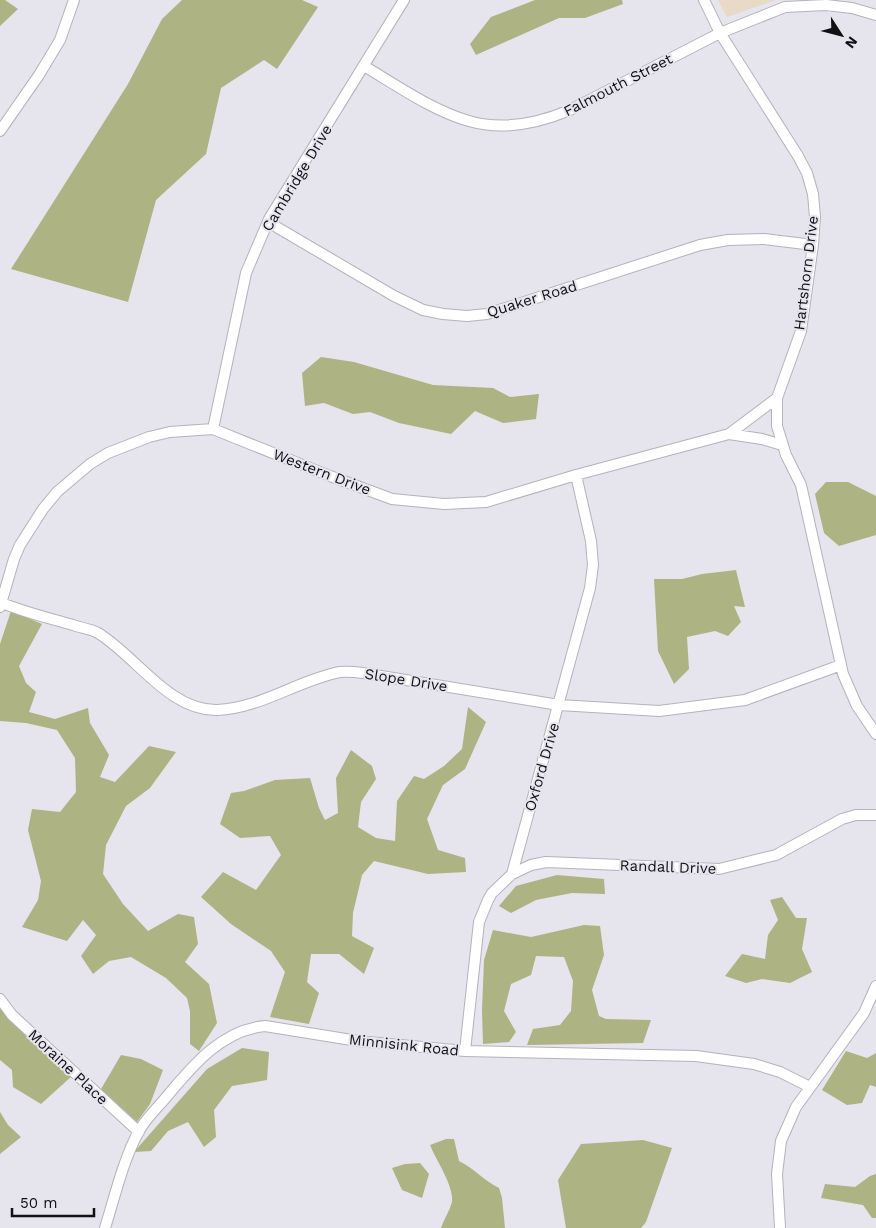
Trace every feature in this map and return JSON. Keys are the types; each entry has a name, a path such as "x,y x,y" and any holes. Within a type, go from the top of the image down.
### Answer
{"street":[{"path":"0,131 60,40 74,0"},
{"name":"Cambridge Drive","path":"213,429 246,273 268,222 404,0"},
{"name":"Hartshorn Drive","path":"704,0 720,33 798,156 807,173 813,194 815,217 813,245 800,331 777,398 777,426 782,445 800,485 841,665 857,706 876,734"},
{"name":"Falmouth Street","path":"364,66 439,108 470,121 493,125 517,124 550,118 570,110 720,33 785,7 826,5 852,8 876,14"},
{"name":"Quaker Road","path":"268,222 401,300 423,310 467,316 487,314 700,245 728,240 764,239 813,245"},
{"name":"Western Drive","path":"1,604 14,559 30,526 57,492 108,453 135,442 170,432 213,429 392,499 444,504 486,502 576,475 729,434 777,398"},
{"name":"Western Drive","path":"729,434 762,439 782,445"},
{"name":"Oxford Drive","path":"512,874 584,616 590,588 591,542 576,475"},
{"name":"Slope Drive","path":"1,604 96,632 120,649 150,678 178,698 196,706 215,710 247,706 310,680 342,672 363,673 559,705 659,711 744,700 841,665"},
{"name":"Randall Drive","path":"512,874 531,865 546,862 719,870 776,855 842,819 856,815 876,815"},
{"path":"465,1051 479,922 492,893 512,874"},
{"path":"780,1228 777,1174 781,1141 796,1107 864,1013 876,986"},
{"name":"Moraine Place","path":"0,999 12,1015 138,1132"},
{"name":"Minnisink Road","path":"105,1228 130,1148 138,1132 188,1072 210,1050 236,1033 252,1027 264,1026 358,1041 465,1051 696,1056 754,1064 780,1072 810,1087"}],"shaded area":[{"path":"718,0 776,0 727,17"}],"green space":[{"path":"0,0 5,0 18,9 0,26"},
{"path":"182,0 302,0 318,7 277,69 264,60 221,88 206,154 156,200 128,302 11,269 128,84 162,19"},
{"path":"535,0 622,0 623,4 585,18 559,18 476,55 470,44 491,17"},
{"path":"321,357 354,362 433,385 493,388 510,397 539,394 536,419 503,423 475,411 451,434 399,423 370,412 353,414 324,403 305,406 302,373"},
{"path":"826,482 848,482 876,496 876,535 839,546 824,533 815,494"},
{"path":"736,570 745,607 734,606 741,622 728,636 715,631 687,637 689,669 674,684 658,651 654,579 682,579 702,574"},
{"path":"11,611 42,624 19,666 26,683 36,692 29,712 55,719 88,708 90,723 109,755 100,777 115,782 149,746 176,752 150,788 126,806 106,845 103,874 123,904 148,931 178,914 194,917 198,944 185,962 209,984 217,1023 199,1051 190,1044 190,1011 187,998 166,978 131,957 109,961 93,974 81,956 96,935 83,920 67,941 22,927 38,900 41,881 28,830 32,809 60,812 76,792 75,758 57,730 26,723 0,721 0,644"},
{"path":"468,707 486,722 465,769 443,785 427,819 438,850 465,858 466,872 428,874 374,861 362,875 353,913 352,936 374,948 364,974 339,954 311,954 307,982 319,993 309,1024 270,1017 285,972 271,951 231,924 201,897 223,872 256,890 281,855 270,836 240,838 220,824 231,793 244,791 275,780 310,778 319,808 325,820 338,813 336,778 351,750 372,766 376,779 361,802 358,827 376,838 395,841 397,801 414,776 424,779 444,766 462,749"},
{"path":"557,875 604,879 605,894 572,893 536,900 511,913 499,906 516,886"},
{"path":"782,897 796,918 807,918 802,949 812,972 790,983 762,979 746,983 725,976 742,954 765,959 768,935 778,920 770,900"},
{"path":"584,925 600,926 604,955 592,990 599,1016 606,1019 651,1020 643,1043 527,1045 533,1029 560,1025 571,1011 573,981 564,957 536,956 531,975 511,984 504,1011 516,1032 509,1042 483,1044 484,960 493,930 531,937"},
{"path":"0,1007 24,1034 72,1076 41,1104 13,1087 12,1070 0,1060"},
{"path":"242,1048 269,1052 267,1080 232,1086 214,1110 216,1137 204,1147 188,1122 168,1131 151,1151 134,1152 207,1069"},
{"path":"846,1051 867,1058 876,1053 876,1087 870,1085 862,1103 847,1105 822,1090"},
{"path":"121,1055 141,1059 163,1070 150,1104 137,1122 101,1089"},
{"path":"0,1112 8,1125 21,1137 0,1154"},
{"path":"446,1139 454,1139 459,1161 499,1188 505,1228 441,1228 451,1205 452,1196 448,1181 430,1145"},
{"path":"643,1140 672,1148 646,1222 641,1228 566,1228 558,1180 581,1144"},
{"path":"420,1163 429,1174 422,1198 402,1190 392,1168 405,1164"},
{"path":"876,1174 876,1218 872,1218 863,1205 821,1198 825,1184 855,1187"}]}
